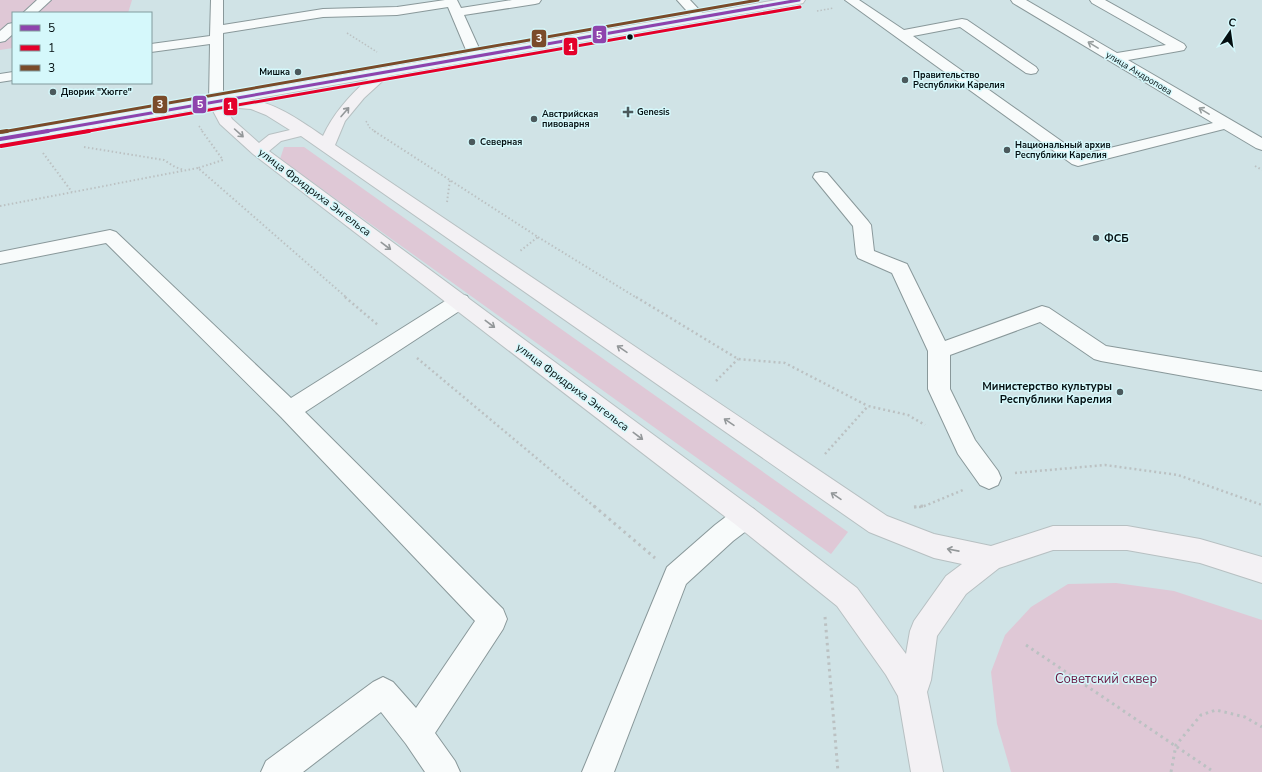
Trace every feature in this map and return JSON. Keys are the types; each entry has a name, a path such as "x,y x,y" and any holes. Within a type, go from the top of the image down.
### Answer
{"main road":[{"path":"0,139 799,0"},
{"path":"326,146 338,120 359,95 383,73"},
{"path":"216,102 253,105 272,112 304,131 878,524 934,546 991,558"},
{"name":"улица Фридриха Энгельса","path":"216,102 225,121 259,151 745,517 847,597 896,665 912,692"},
{"path":"259,151 275,138 304,131"},
{"path":"926,772 912,692 916,680 924,631 956,584 991,558 1053,538 1127,538 1200,551 1262,570"}],"street":[{"path":"30,12 45,0"},
{"name":"улица Фридриха Энгельса","path":"216,102 217,0"},
{"path":"322,0 323,14"},
{"path":"152,48 323,14 397,11 453,5 535,0"},
{"path":"683,0 700,17"},
{"path":"851,0 902,34 1078,161 1227,124"},
{"name":"улица Андропова","path":"1017,0 1262,145"},
{"path":"1096,0 1180,47 1114,58"},
{"path":"453,5 476,57"},
{"path":"902,34 962,22 1031,70"},
{"path":"0,38 12,28"},
{"path":"821,177 862,225 865,254 900,269 939,351 939,389 966,447 989,478"},
{"path":"0,258 110,236 289,411 493,619 417,734"},
{"path":"289,411 460,301"},
{"path":"939,351 1042,313 1101,353 1262,381"},
{"path":"598,772 676,576 724,533 745,517"},
{"path":"277,772 383,692 417,734 444,772"}],"path":[{"path":"323,14 356,40 382,55"},
{"path":"364,118 370,128 538,237 738,359 785,363 868,406 908,415 966,447"},
{"path":"79,146 164,160 175,167 184,170"},
{"path":"43,152 72,192"},
{"path":"0,206 198,168"},
{"path":"447,203 450,180"},
{"path":"516,254 538,237"},
{"path":"713,384 738,359"},
{"path":"822,458 868,406"},
{"path":"909,507 922,507 989,478 1026,471 1106,465 1178,474 1262,505"},
{"path":"824,609 838,772"},
{"path":"1026,645 1211,770"},
{"path":"1171,772 1176,746 1201,715 1216,710 1245,717 1262,727"}],"green space":[{"path":"0,0 132,0 128,12 12,12 12,48 0,50"},
{"path":"284,147 304,147 848,532 831,554 280,159"},
{"name":"Советский сквер","path":"1116,583 1174,591 1262,620 1262,772 1011,772 997,724 991,672 1005,635 1031,607 1068,584"}],"transit line":[{"name":"3","path":"0,132 758,0"},
{"name":"5","path":"0,139 799,0"},
{"name":"1","path":"1,146 800,7"}],"place":[{"name":"Мишка","path":"298,72"},
{"name":"Правительство Республики Карелия","path":"905,80"},
{"name":"Дворик \"Хюгге\"","path":"53,92"},
{"name":"Genesis","path":"628,112"},
{"name":"Австрийская пивоварня","path":"534,119"},
{"name":"Северная","path":"472,142"},
{"name":"Национальный архив Республики Карелия","path":"1007,150"},
{"name":"ФСБ","path":"1096,238"},
{"name":"Министерство культуры Республики Карелия","path":"1120,392"}]}
